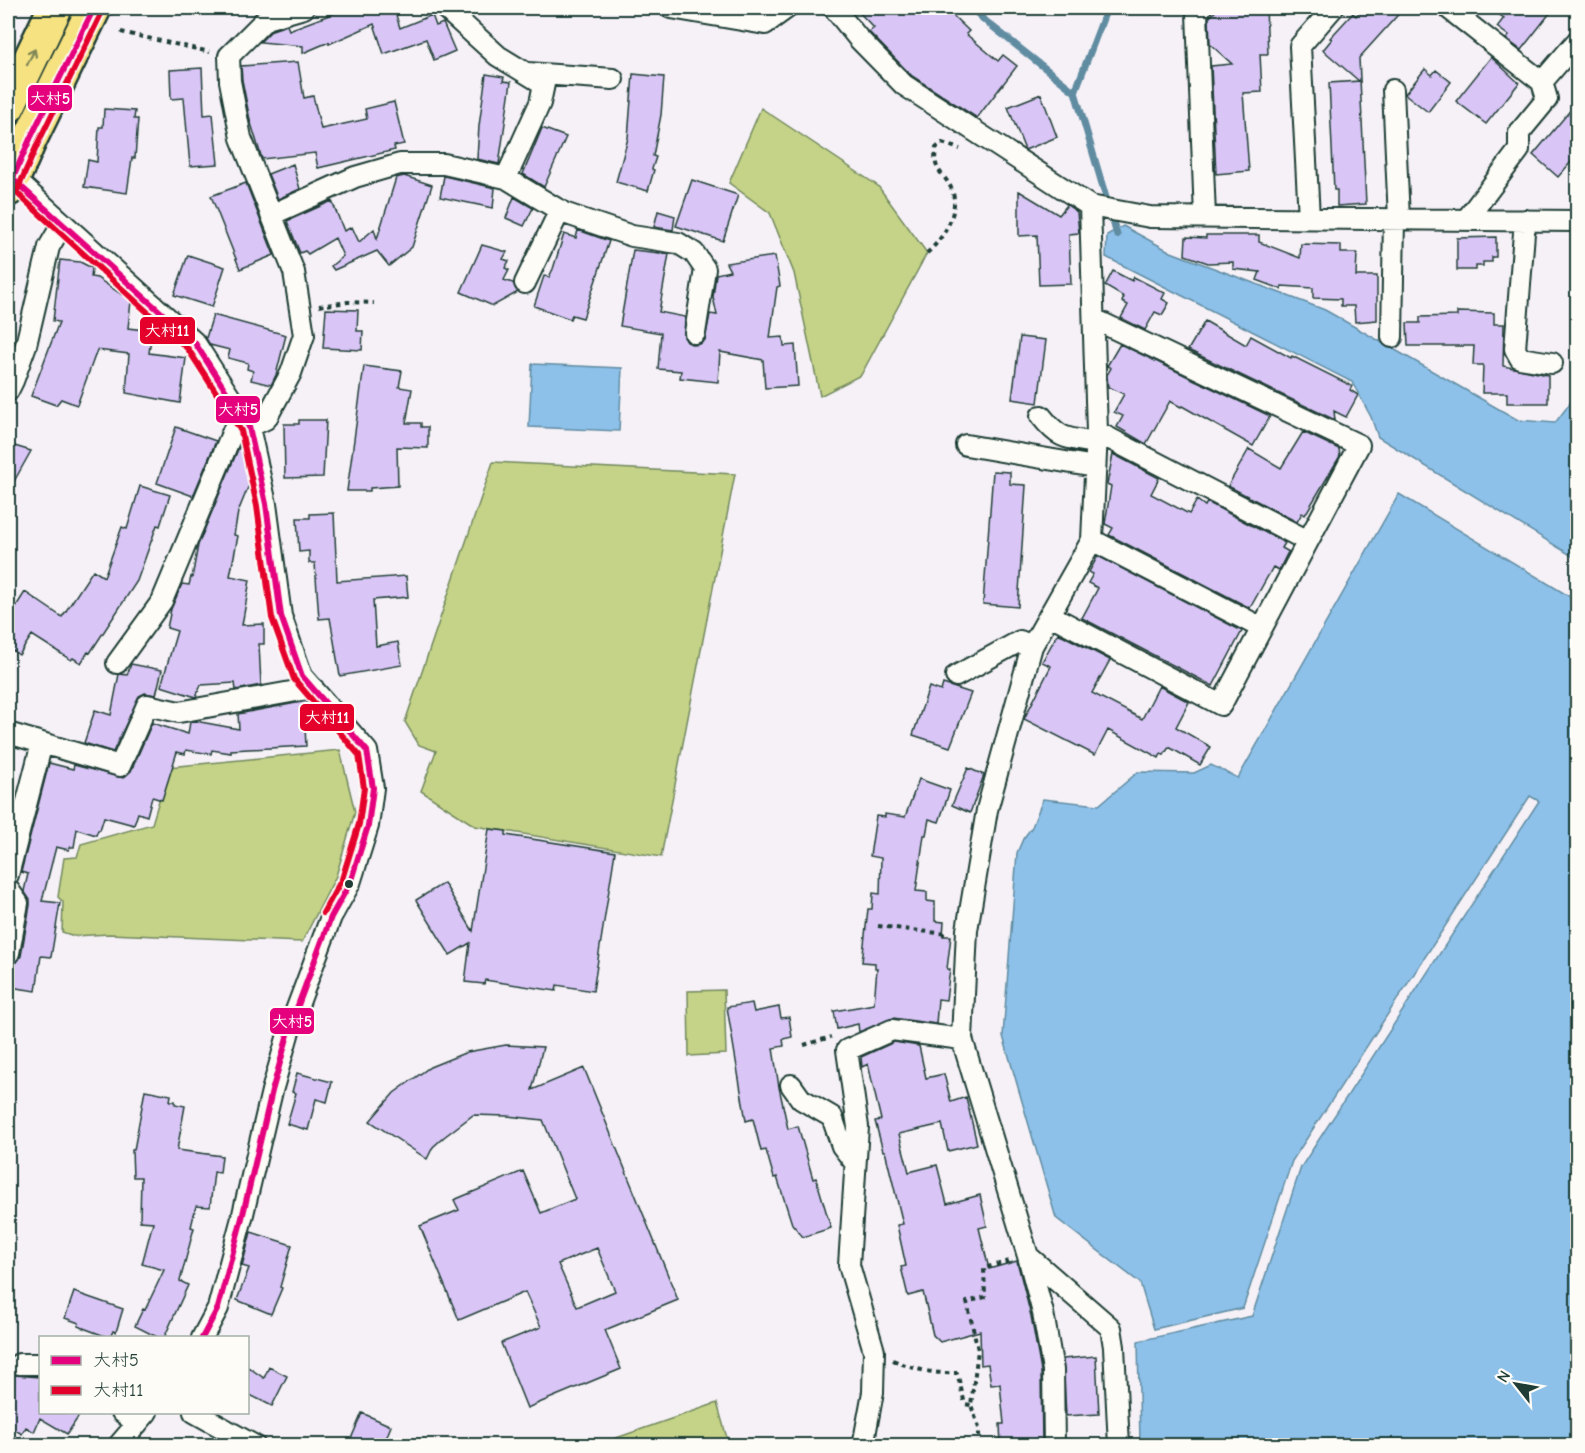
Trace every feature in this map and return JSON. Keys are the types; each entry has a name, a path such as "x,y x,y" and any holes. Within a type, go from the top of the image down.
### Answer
{"highway":[{"path":"8,106 55,8"},
{"path":"9,181 94,8"}],"street":[{"path":"244,420 266,419 291,373 304,334 294,272 241,138 230,81 229,56 266,19 304,8"},
{"path":"445,8 498,56 544,84 540,103 506,178"},
{"path":"670,8 765,24 787,8"},
{"path":"834,8 858,38 904,85 1092,206 1150,217 1576,221 1578,219"},
{"path":"1201,8 1197,13 1205,218"},
{"path":"1309,219 1300,46 1333,8"},
{"path":"1448,8 1542,82 1547,99 1519,134 1519,150 1466,220"},
{"path":"1542,82 1578,40"},
{"path":"525,73 613,79"},
{"path":"1392,337 1397,219 1393,90"},
{"path":"271,215 355,177 400,164 444,164 506,178 560,210 632,236 678,243 694,253 705,269 695,333"},
{"path":"9,181 63,223 195,343 244,420 266,504 281,616 302,676 367,751 372,788 368,826 350,882 331,917 291,1024 218,1308 203,1336"},
{"path":"1054,1446 1053,1370 1043,1313 1028,1256 962,1040 967,936 987,810 1032,646 1092,540 1096,437 1092,206"},
{"path":"525,283 560,210"},
{"path":"1524,220 1515,349 1520,358 1552,363"},
{"path":"8,391 26,345 48,247 63,223"},
{"path":"1050,615 1221,705 1359,445 1094,319"},
{"path":"1041,416 1052,430 1064,438 1096,437 1308,541"},
{"path":"117,663 162,601 244,420"},
{"path":"966,445 1095,468"},
{"path":"1092,540 1262,628"},
{"path":"956,676 1020,641 1032,646"},
{"path":"8,733 120,766 147,705 179,712 313,688"},
{"path":"8,875 42,743"},
{"path":"8,889 18,903 9,953"},
{"path":"863,1446 873,1392 872,1346 849,1265 858,1127 847,1050 892,1030 962,1040"},
{"path":"791,1085 801,1099 832,1117 842,1146 855,1163"},
{"path":"1028,1256 1111,1328 1119,1446"},
{"path":"19,1364 39,1364"},
{"path":"196,1414 251,1445"},
{"path":"118,1446 135,1416"}],"path":[{"path":"121,32 229,56"},
{"path":"927,253 940,242 953,210 951,189 934,160 936,148 942,143 961,150"},
{"path":"300,308 348,302 374,303"},
{"path":"878,926 967,936"},
{"path":"979,1446 980,1428 971,1405 978,1350 967,1302 985,1297 984,1268 1028,1256"},
{"path":"872,1346 910,1368 935,1374 957,1373 965,1404 971,1405"}],"green space":[{"path":"761,108 878,186 927,253 861,375 820,396 794,273 770,213 729,183"},
{"path":"493,462 735,474 661,857 475,826 421,791 436,751 419,745 405,722"},
{"path":"340,750 355,812 336,876 302,942 109,934 74,936 62,932 63,902 58,897 64,858 77,857 81,844 152,824 169,767"},
{"path":"724,990 726,1054 689,1056 688,991"},
{"path":"717,1403 729,1445 596,1445"}],"water":[{"path":"1123,226 1171,252 1325,310 1518,420 1555,423 1577,394 1577,559 1378,437 1371,417 1352,382 1106,257 1107,235"},
{"path":"532,364 622,368 619,431 529,427"},
{"path":"1399,494 1577,601 1577,1445 1140,1445 1138,1341 1252,1316 1301,1167 1539,801 1530,796 1292,1161 1243,1308 1154,1329 1140,1283 1056,1218 1003,1036 1017,853 1032,827 1043,799 1099,805 1138,772 1194,773 1211,765 1238,778"}],"building":[{"path":"348,8 412,8 396,15 400,28 432,15 436,26 443,23 455,51 434,60 426,39 384,54 374,24 303,53 303,46 260,42 272,30 287,25 289,30"},
{"path":"855,8 945,8 969,31 966,34 998,61 1003,55 1017,66 977,118 912,76 869,32 874,28"},
{"path":"1218,8 1266,8 1268,54 1260,54 1262,92 1243,93 1249,171 1216,174 1211,66 1232,64 1210,44 1209,18"},
{"path":"1363,8 1404,8 1359,58 1366,204 1337,206 1337,190 1334,190 1329,83 1359,81 1323,50 1332,39 1330,38 1353,13 1356,16"},
{"path":"1489,8 1554,8 1521,50 1506,39 1509,36 1497,27 1504,18"},
{"path":"1491,57 1519,83 1486,124 1456,101"},
{"path":"298,62 304,98 313,96 321,129 367,119 365,109 394,102 404,144 394,146 395,150 318,168 315,153 262,159 250,120 241,66"},
{"path":"202,68 204,115 213,114 218,164 190,166 184,98 171,99 170,70"},
{"path":"1425,69 1432,75 1436,70 1451,82 1428,112 1405,94"},
{"path":"486,74 504,77 503,81 511,82 499,164 477,159"},
{"path":"633,74 664,77 661,115 653,156 656,157 648,191 616,182 628,138"},
{"path":"1041,94 1057,137 1025,150 1008,107"},
{"path":"1578,101 1578,154 1558,177 1533,155"},
{"path":"104,109 135,111 134,119 138,119 135,158 132,158 127,193 84,187 88,160 97,162 99,127 103,127"},
{"path":"542,128 566,137 544,187 523,174"},
{"path":"293,164 300,189 278,199 268,174"},
{"path":"404,176 432,185 412,247 389,266 377,251 334,270 331,266 343,256 335,238 308,254 305,251 300,253 287,221 332,201 344,231 352,227 359,242 374,229 377,239 396,178"},
{"path":"444,176 495,188 493,208 440,197"},
{"path":"692,180 738,195 723,241 676,226"},
{"path":"246,183 274,255 240,269 211,196"},
{"path":"1019,191 1059,215 1067,205 1077,212 1079,233 1069,234 1071,284 1039,285 1037,235 1019,236"},
{"path":"514,197 533,208 524,226 506,218"},
{"path":"658,211 675,216 673,230 654,227"},
{"path":"578,230 609,241 583,318 572,315 570,319 534,306 544,276 549,277 553,269 564,234 576,238"},
{"path":"1206,235 1259,235 1259,242 1300,258 1301,244 1341,245 1341,253 1357,253 1356,276 1377,276 1377,320 1355,322 1354,306 1341,306 1341,299 1313,298 1313,288 1282,286 1281,289 1257,280 1260,272 1233,269 1233,262 1208,263 1185,255 1186,237 1206,238"},
{"path":"1496,237 1496,257 1492,257 1492,262 1483,262 1483,266 1476,266 1476,270 1457,270 1457,238"},
{"path":"482,245 507,252 503,259 509,261 505,268 509,270 504,280 513,283 518,292 493,306 461,292"},
{"path":"633,250 669,254 659,312 685,317 684,337 687,342 694,345 705,340 710,314 717,315 713,297 716,274 730,271 726,263 775,256 780,286 777,287 770,338 783,337 784,346 795,345 798,386 765,388 763,360 720,352 718,382 680,378 681,371 658,369 661,333 620,326"},
{"path":"188,255 225,267 212,307 174,295"},
{"path":"60,260 80,262 92,268 91,277 97,278 131,301 128,328 152,331 149,353 186,358 180,403 126,393 129,354 97,350 77,405 61,399 56,405 31,396 59,322 53,321"},
{"path":"1113,271 1132,281 1134,277 1165,293 1162,299 1169,303 1162,315 1155,312 1145,330 1121,318 1128,305 1122,302 1124,297 1105,286"},
{"path":"326,309 358,310 357,331 363,331 362,350 323,348"},
{"path":"1457,312 1494,313 1494,324 1504,324 1503,366 1548,375 1548,403 1507,403 1507,393 1482,393 1483,365 1473,365 1474,346 1408,346 1407,323 1420,323 1420,317 1457,316"},
{"path":"213,315 286,335 276,375 271,385 251,380 253,371 247,369 248,363 228,358 230,350 210,345 206,338"},
{"path":"1205,321 1246,345 1251,336 1291,358 1292,356 1352,386 1350,390 1358,395 1346,417 1334,411 1335,420 1188,350"},
{"path":"1020,337 1046,340 1038,403 1012,399"},
{"path":"1120,344 1270,416 1253,446 1170,401 1146,444 1117,427 1123,416 1114,412 1124,394 1108,387 1107,375 1111,368 1107,366"},
{"path":"364,366 402,371 399,387 412,389 406,423 421,423 421,427 428,427 428,448 397,447 398,486 370,488 370,491 347,491"},
{"path":"299,420 326,420 323,477 285,478 284,424 299,424"},
{"path":"176,427 216,441 193,496 157,483"},
{"path":"1303,432 1339,449 1340,456 1305,515 1302,513 1297,522 1228,486 1249,449 1281,468"},
{"path":"8,444 31,451 8,492"},
{"path":"239,447 241,447 249,485 238,512 234,535 238,536 230,576 250,580 242,625 264,624 264,644 259,644 261,685 236,690 235,683 201,685 196,697 161,686 177,631 167,628 171,609 182,584 189,585 192,578 198,545"},
{"path":"1113,454 1159,478 1151,494 1189,514 1197,500 1205,506 1207,502 1285,543 1282,548 1289,552 1279,570 1273,567 1250,608 1109,535 1113,528 1105,524 1111,486 1107,484"},
{"path":"993,471 1010,472 1010,484 1026,485 1018,607 983,604"},
{"path":"140,486 170,495 137,581 90,653 88,652 81,663 73,658 71,660 32,635 19,655 8,647 8,619 25,592 62,617 93,570 104,577 122,527 127,529"},
{"path":"334,513 337,581 406,576 408,597 373,600 376,646 398,642 402,665 340,676 330,618 319,619 315,563 309,563 309,551 299,552 297,518 310,518 310,514"},
{"path":"1098,556 1242,631 1213,686 1082,618 1098,588 1088,583 1093,574 1089,572"},
{"path":"1058,633 1110,660 1092,693 1142,719 1159,686 1189,702 1176,727 1211,747 1200,765 1169,747 1159,758 1108,730 1095,755 1024,719 1051,666 1042,662"},
{"path":"131,664 162,670 156,695 145,693 139,696 113,752 84,743 95,710 111,715 119,674 127,675"},
{"path":"943,684 971,693 950,747 913,735 929,687 941,691"},
{"path":"307,701 309,726 305,727 306,746 231,750 231,753 212,750 211,754 186,750 185,754 177,752 162,800 152,797 147,816 138,813 134,825 104,817 96,835 77,829 74,847 70,847 69,850 56,847 42,901 60,903 51,957 41,956 36,991 10,987 8,965 18,961 21,956 30,905 30,900 24,891 28,874 21,872 49,763 73,769 74,765 123,778 131,771 152,723 188,734 190,722 195,721 239,729 238,714"},
{"path":"968,768 984,775 970,813 952,805"},
{"path":"919,779 950,790 939,822 929,819 926,835 924,835 916,891 927,892 927,901 935,902 935,921 944,922 943,936 951,936 946,1000 938,999 936,1024 893,1018 859,1032 858,1024 837,1029 834,1011 874,1004 877,968 875,968 875,963 862,962 868,909 872,909 873,893 880,894 881,858 870,856 876,816 885,817 885,814 905,817"},
{"path":"489,829 506,831 506,835 615,852 593,991 557,985 556,991 485,980 484,984 465,982 470,943 450,955 416,900 444,883 473,931"},
{"path":"752,1003 754,1012 779,1007 781,1018 789,1017 792,1037 783,1039 784,1046 773,1048 779,1087 788,1129 798,1126 813,1179 816,1178 831,1228 803,1237 792,1224 766,1150 761,1151 753,1119 746,1121 727,1007"},
{"path":"894,1042 919,1046 926,1078 944,1074 951,1102 966,1097 977,1144 948,1151 942,1124 899,1134 909,1172 937,1165 947,1204 980,1195 987,1226 979,1228 989,1269 1017,1261 1031,1316 1041,1371 1042,1446 1001,1446 1000,1424 1004,1424 1000,1384 991,1385 988,1364 981,1365 980,1331 940,1342 933,1335 923,1292 908,1296 901,1267 906,1266 897,1225 903,1224 875,1121 881,1120 868,1064 862,1067 861,1057"},
{"path":"506,1045 543,1047 532,1090 584,1068 678,1300 605,1330 621,1369 527,1408 501,1343 541,1327 525,1292 459,1320 420,1226 459,1210 454,1200 523,1171 541,1213 575,1199 543,1120 473,1115 433,1147 427,1159 370,1121 394,1093 430,1067 467,1052","holes":["597,1248 615,1291 577,1307 558,1264"]},
{"path":"297,1073 332,1082 327,1102 316,1099 308,1130 287,1124 296,1093 292,1092"},
{"path":"145,1090 171,1095 170,1101 185,1106 177,1150 222,1156 220,1173 214,1172 210,1207 196,1206 191,1227 194,1228 180,1281 188,1285 165,1336 155,1336 135,1326 164,1270 142,1264 153,1222 140,1221 141,1177 133,1177 132,1150 134,1150"},
{"path":"251,1232 292,1245 280,1287 282,1288 271,1314 237,1300 249,1268 242,1266"},
{"path":"74,1292 123,1309 116,1332 113,1331 111,1336 105,1336 78,1326 79,1323 65,1318"},
{"path":"1096,1356 1099,1414 1066,1416 1063,1359"},
{"path":"8,1366 14,1375 39,1377 39,1414 80,1414 67,1434 40,1418 34,1432 26,1427 22,1434 8,1426"},
{"path":"269,1367 287,1376 272,1406 249,1394 249,1368 264,1378"},
{"path":"362,1413 391,1426 383,1446 348,1446"}],"waterway":[{"path":"972,8 1075,92 1117,235"},
{"path":"1075,92 1107,8"}],"transit line":[{"name":"大村5","path":"8,189 94,8"},
{"name":"大村11","path":"16,193 102,12"},
{"name":"大村5","path":"8,175 195,343 249,427 266,504 281,616 302,676 367,751 373,788 368,826 350,883 331,917 291,1024 218,1308 203,1336"},
{"name":"大村11","path":"8,185 188,349 241,431 257,506 272,618 294,679 359,755 364,788 359,824 342,879 323,913"}]}
